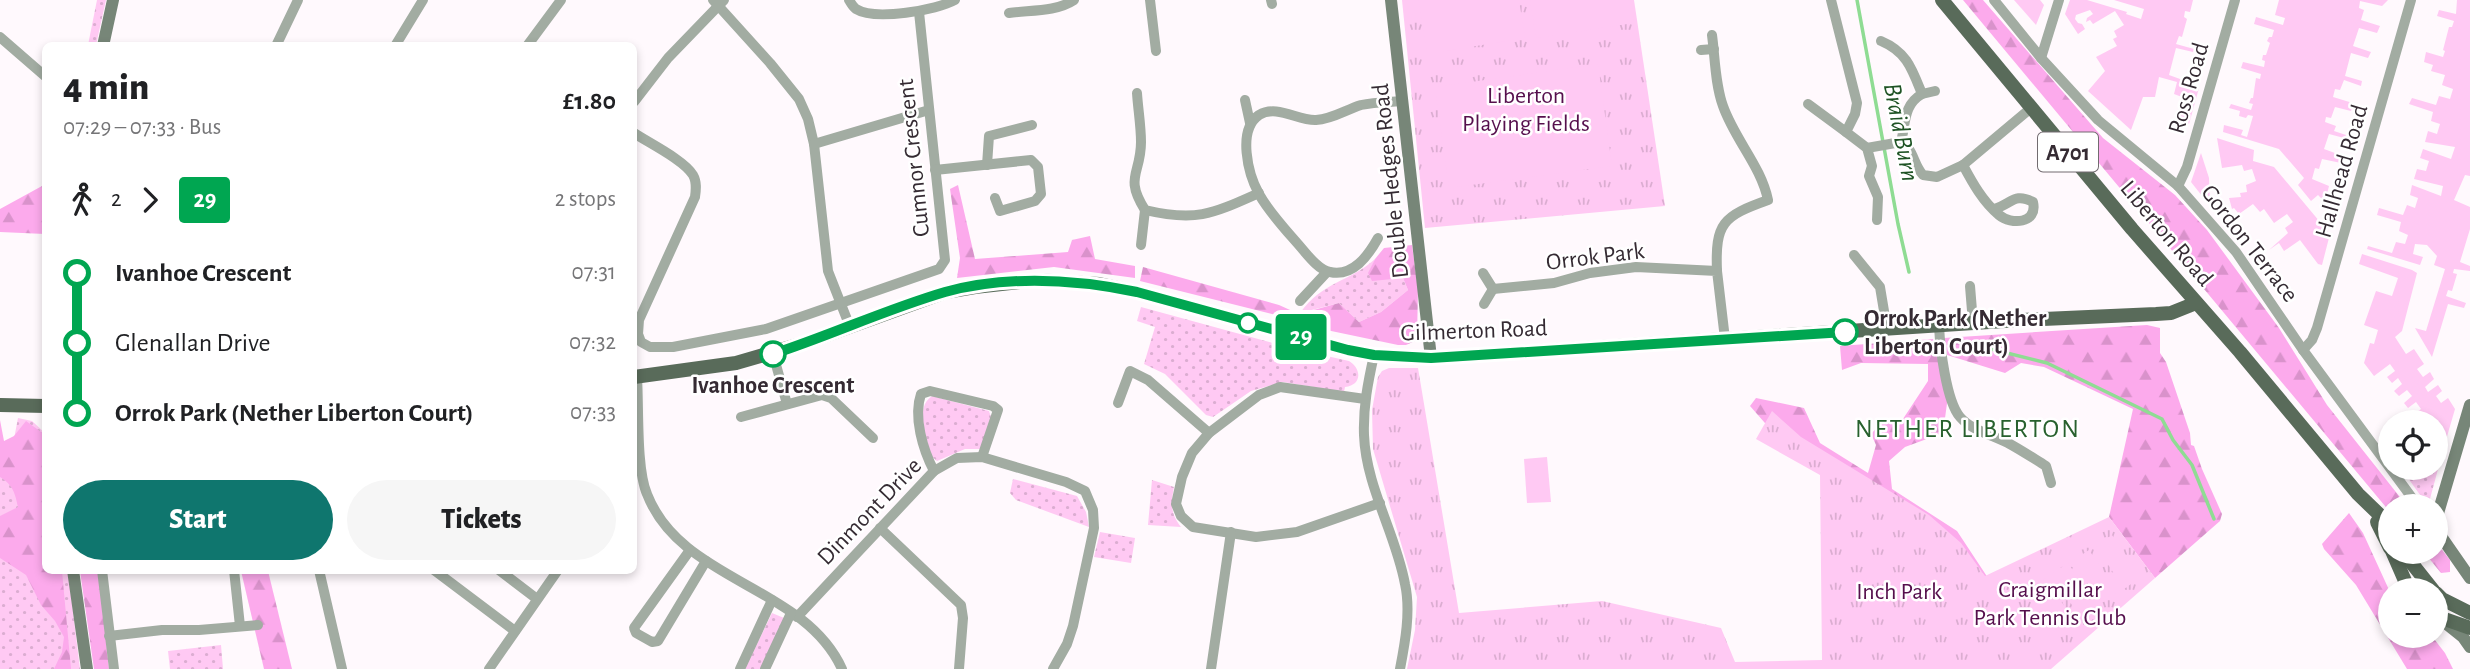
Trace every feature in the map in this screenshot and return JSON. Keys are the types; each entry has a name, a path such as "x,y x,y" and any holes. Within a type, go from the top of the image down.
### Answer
{"main road":[{"name":"Liberton Road","path":"1942,0 2358,494 2378,513"},
{"name":"Gilmerton Road","path":"637,377 708,369 773,354 946,292 1037,280 1099,284 1137,292 1374,355 1431,358 2171,313 2196,303"},
{"path":"0,405 42,406"},
{"name":"Liberton Road","path":"2358,494 2378,524"},
{"path":"2412,564 2424,578"},
{"path":"2448,602 2470,613"},
{"path":"2448,620 2470,628"}],"street":[{"path":"104,42 113,0"},
{"path":"278,42 298,0"},
{"path":"398,42 423,0"},
{"path":"530,42 561,0"},
{"path":"849,0 856,9 873,13 919,12 945,6 955,0"},
{"path":"1009,13 1054,8 1074,0"},
{"path":"1150,0 1156,51"},
{"name":"Double Hedges Road","path":"1391,0 1431,358"},
{"path":"1831,0 1857,103 1846,132"},
{"name":"Gordon Terrace","path":"1994,0 2041,58 2098,121 2178,186 2239,256 2303,350 2409,494"},
{"path":"2041,58 2059,0"},
{"name":"Ross Road","path":"2178,186 2187,167 2235,0"},
{"name":"Hallhead Road","path":"2303,350 2315,335 2410,0"},
{"path":"637,98 668,58 718,2 799,99 808,118 814,144 828,271 850,327"},
{"name":"Cumnor Crescent","path":"840,304 939,269 944,261 919,12"},
{"path":"1712,35 1722,105 1764,182 1768,201 1739,210 1722,227 1716,243 1726,339"},
{"path":"0,37 42,74"},
{"path":"1881,41 1893,46 1909,62 1922,94"},
{"path":"1701,50 1714,49"},
{"path":"1900,142 1906,112 1912,100 1935,91"},
{"path":"1137,93 1141,145 1134,172 1135,195 1145,210 1141,245"},
{"path":"1245,100 1250,123"},
{"path":"1378,238 1370,253 1358,265 1343,272 1327,272 1303,250 1258,193 1248,160 1245,135 1250,123 1261,113 1281,112 1314,120 1339,116 1362,105 1403,101"},
{"path":"1808,104 1867,148 1872,166 1869,176 1878,197 1877,220"},
{"path":"1867,148 1900,142 1908,146 1916,168 1923,175 1937,177 1963,164 2031,108"},
{"path":"814,144 929,110"},
{"path":"987,165 989,136 1032,125"},
{"path":"637,135 683,165 692,174 696,185 695,197 639,320 638,334 641,342 650,347 673,347 766,329 840,304"},
{"path":"935,170 1031,160 1038,167 1041,194 1034,201 1000,211 995,198"},
{"path":"1963,164 1973,184 1994,209"},
{"path":"1145,210 1173,216 1199,216 1258,193"},
{"path":"1854,255 1880,287 1887,330"},
{"name":"Orrok Park","path":"1493,289 1554,283 1590,273 1636,267 1717,271"},
{"path":"1300,301 1327,272"},
{"path":"1483,273 1493,289 1484,304"},
{"path":"1970,286 1973,323"},
{"path":"1939,326 1942,360 1951,399 1959,416 1983,433 2010,444 2046,466 2051,484"},
{"path":"773,354 787,404"},
{"path":"1374,355 1365,399 1364,436 1370,470 1406,586 1407,614 1400,669"},
{"path":"1118,403 1130,371 1149,380 1209,433"},
{"path":"1365,399 1280,387 1259,395 1209,433 1192,453 1181,477 1177,504 1181,516 1193,527 1256,537 1297,532 1380,503"},
{"path":"934,471 925,454 918,405 921,394 930,391 993,406 999,410 982,457"},
{"path":"741,417 822,395 831,398 873,438"},
{"path":"2445,494 2470,405"},
{"path":"637,408 646,492 657,513 690,550 794,615 826,642 842,669"},
{"name":"Dinmont Drive","path":"765,669 794,615 934,471 957,458 982,457 1066,482 1085,491 1093,510 1094,528 1073,626 1067,644 1053,669"},
{"path":"637,495 646,492"},
{"path":"880,528 961,605 963,618 959,669"},
{"path":"1211,669 1231,532"},
{"path":"2448,545 2470,578"},
{"path":"690,550 635,628 636,634 652,642 658,640 706,561"},
{"path":"74,574 87,669"},
{"path":"102,574 114,669"},
{"path":"234,574 240,625"},
{"path":"319,574 342,669"},
{"path":"439,574 515,631"},
{"path":"504,574 537,599"},
{"path":"489,669 555,574"},
{"path":"740,669 772,600"},
{"path":"109,636 162,629 199,630 258,625"},
{"path":"2448,625 2463,637 2470,647"}],"green space":[{"path":"97,0 106,0 97,42 89,42"},
{"name":"Liberton Playing Fields","path":"1402,0 1634,0 1665,206 1425,228"},
{"path":"1418,0 1519,0 1525,38 1427,54"},
{"path":"1530,0 1631,0 1634,23 1536,38"},
{"path":"1963,0 1983,0 2103,138 2175,195 2207,230 2279,328 2327,405 2378,469 2378,480 2386,480 2397,494 2378,494 2378,498"},
{"path":"2014,0 2040,0 2044,5 2036,25"},
{"path":"2070,0 2087,0 2141,19 2144,9 2114,0 2193,0 2190,12 2185,11 2184,17 2187,19 2182,37 2179,36 2176,44 2194,49 2193,52 2176,48 2169,75 2199,88 2189,124 2176,119 2182,97 2174,94 2177,82 2159,77 2155,97 2143,97 2131,130 2088,91 2105,71 2096,57 2117,46 2113,39 2117,37 2114,31 2124,25 2115,11 2093,24 2090,20 2086,22 2093,14 2090,10 2076,15 2075,19 2085,29 2078,34 2065,14"},
{"path":"2279,0 2388,0 2382,6 2360,1 2359,8 2364,10 2361,20 2380,26 2377,33 2359,28 2353,46 2371,52 2368,58 2351,53 2345,76 2362,81 2361,86 2344,80 2340,90 2335,89 2333,97 2356,104 2355,109 2352,108 2351,111 2335,107 2331,118 2326,117 2325,122 2336,126 2334,131 2346,135 2344,138 2329,134 2324,149 2343,156 2341,163 2322,159 2319,169 2315,168 2312,179 2329,186 2325,202 2318,195 2311,201 2298,185 2304,178 2279,149 2223,132 2224,125 2243,130 2241,135 2247,137 2253,116 2239,116 2240,111 2229,108 2231,104 2251,110 2253,104 2249,103 2253,98 2256,78 2260,79 2261,74 2241,68 2243,62 2264,67 2263,55 2266,55 2270,43 2267,41 2274,30 2254,24 2256,17 2283,25 2285,18 2275,15"},
{"path":"2457,0 2470,0 2470,176 2465,175 2454,200 2470,207 2470,229 2460,262 2470,266 2470,271 2454,269 2453,273 2457,274 2452,291 2448,290 2446,296 2466,303 2464,308 2448,304 2432,357 2415,328 2426,331 2445,269 2434,265 2437,256 2427,245 2415,244 2413,254 2423,257 2420,265 2367,249 2368,246 2392,253 2396,242 2405,244 2408,235 2399,231 2401,222 2377,215 2379,208 2403,215 2407,205 2415,208 2418,198 2410,195 2412,185 2441,196 2443,186 2414,179 2417,169 2426,171 2429,161 2420,158 2423,149 2451,159 2455,147 2425,142 2428,131 2437,134 2440,124 2431,121 2433,112 2409,104 2412,98 2436,105 2439,96 2450,99 2453,89 2442,85 2445,75 2431,71 2433,65 2424,62 2426,52 2443,57 2449,27 2452,27 2454,21 2437,16 2439,10 2456,14"},
{"path":"1598,64 1612,166 1449,188 1435,87"},
{"path":"2217,138 2254,150 2253,161 2274,167 2330,234 2322,265 2318,264 2300,240 2284,251 2279,243 2269,250 2288,233 2285,228 2293,222 2287,214 2274,223 2264,209 2260,212 2253,204 2239,214 2232,209 2229,198 2241,197 2240,193 2247,192 2246,185 2256,181 2252,169 2244,171 2242,165 2222,168"},
{"path":"2201,153 2209,178 2210,206 2191,182"},
{"path":"958,185 975,259 1068,252 1072,240 1090,236 1095,259 1135,266 1135,278 1054,267 957,278 960,258 950,189"},
{"path":"42,186 42,234 0,232 0,209"},
{"path":"1412,245 1418,289 1417,340 1406,345 1293,323 1280,316 1140,281 1143,267 1279,305 1299,314 1339,303 1359,322 1381,312 1408,290 1403,278 1372,281 1368,273 1375,259 1384,248"},
{"path":"2362,254 2417,273 2402,331 2395,337 2406,354 2414,349 2424,364 2417,369 2423,377 2430,372 2434,379 2425,387 2428,392 2438,385 2442,391 2436,396 2441,403 2448,398 2455,409 2448,433 2448,410 2420,410 2416,402 2408,408 2404,403 2412,396 2407,390 2399,396 2394,391 2402,384 2398,378 2392,383 2387,377 2395,371 2390,364 2374,376 2364,363 2370,343 2374,344 2378,330 2364,325 2376,291 2392,296 2398,278 2359,264"},
{"path":"1375,259 1369,273 1403,278 1408,290 1381,312 1359,322 1339,303 1300,313 1318,294"},
{"path":"1141,307 1349,361 1358,372 1357,380 1351,386 1345,387 1344,392 1283,382 1251,391 1213,417 1206,415 1165,374 1144,364 1155,327 1137,321"},
{"path":"2147,325 2160,328 2160,353 2166,362 2190,433 2191,445 2194,446 2222,514 2220,521 2155,578 2109,517 2133,409 2044,367 2021,363 2005,373 1947,355 1944,338"},
{"path":"1933,339 1948,396 1943,433 1905,447 1889,461 1892,489 1957,531 1988,578 2007,669 1845,478 1779,439 1750,406 1756,398 1804,408 1820,443 1868,473 1876,445 1871,434 1884,420 1899,425 1928,381 1928,364 1861,363 1842,370 1840,346"},
{"name":"Inch Park","path":"1389,368 1418,368 1459,613 1602,601 1721,628 1735,662 1822,660 1820,475 1756,439 1772,411 1801,437 1929,515 1961,543 1985,576 2109,517 2155,578 2051,669 1407,669 1415,630 1417,597 1373,449 1372,410 1378,377 1382,371"},
{"path":"932,396 989,411 992,420 981,449 965,449 937,461 931,456 923,415 927,401"},
{"path":"18,418 32,421 42,430 42,574 68,574 80,669 0,669 0,444 13,444"},
{"path":"0,420 4,441 14,436 26,421 42,433 42,574 62,574 71,669 54,669 62,652 64,637 41,605 26,575 0,558 0,516 18,507 13,490 0,477"},
{"path":"1547,457 1551,502 1527,503 1524,459"},
{"path":"1013,479 1077,496 1086,512 1089,527 1016,500 1010,493"},
{"path":"1152,480 1174,487 1172,508 1181,527 1148,525"},
{"path":"2409,480 2435,480 2431,494 2419,494"},
{"path":"2349,513 2363,533 2384,578 2378,578 2378,621 2356,585 2322,544"},
{"path":"1100,532 1135,538 1131,563 1094,557"},
{"path":"2112,535 2141,577 2124,589 2096,546"},
{"path":"2089,550 2118,592 2101,603 2072,561"},
{"path":"2448,557 2450,572 2441,573 2434,564 2448,564"},
{"path":"2068,563 2097,606 2080,617 2051,574"},
{"path":"80,574 99,574 109,669 94,669"},
{"path":"242,574 269,574 292,669 264,669"},
{"name":"Craigmillar Park Tennis Club","path":"2045,578 2074,620 2057,631 2029,589"},
{"path":"772,613 784,618 761,669 745,669"},
{"path":"221,645 223,669 170,669 168,651"},
{"path":"2394,648 2441,648 2453,669 2407,669"}],"waterway":[{"name":"Braid Burn","path":"1857,0 1909,272"},
{"name":"Braid Burn","path":"1963,342 2047,363 2162,419 2173,440 2192,465 2214,519"}],"bus line":[{"name":"29","path":"773,354 946,292 1037,280 1099,284 1137,292 1374,355 1431,358 1845,332"}],"place":[{"name":"Orrok Park (Nether Liberton Court)","path":"1845,332"},
{"name":"Ivanhoe Crescent","path":"773,354"}],"district":[{"name":"NETHER LIBERTON","path":"1968,428"}]}
